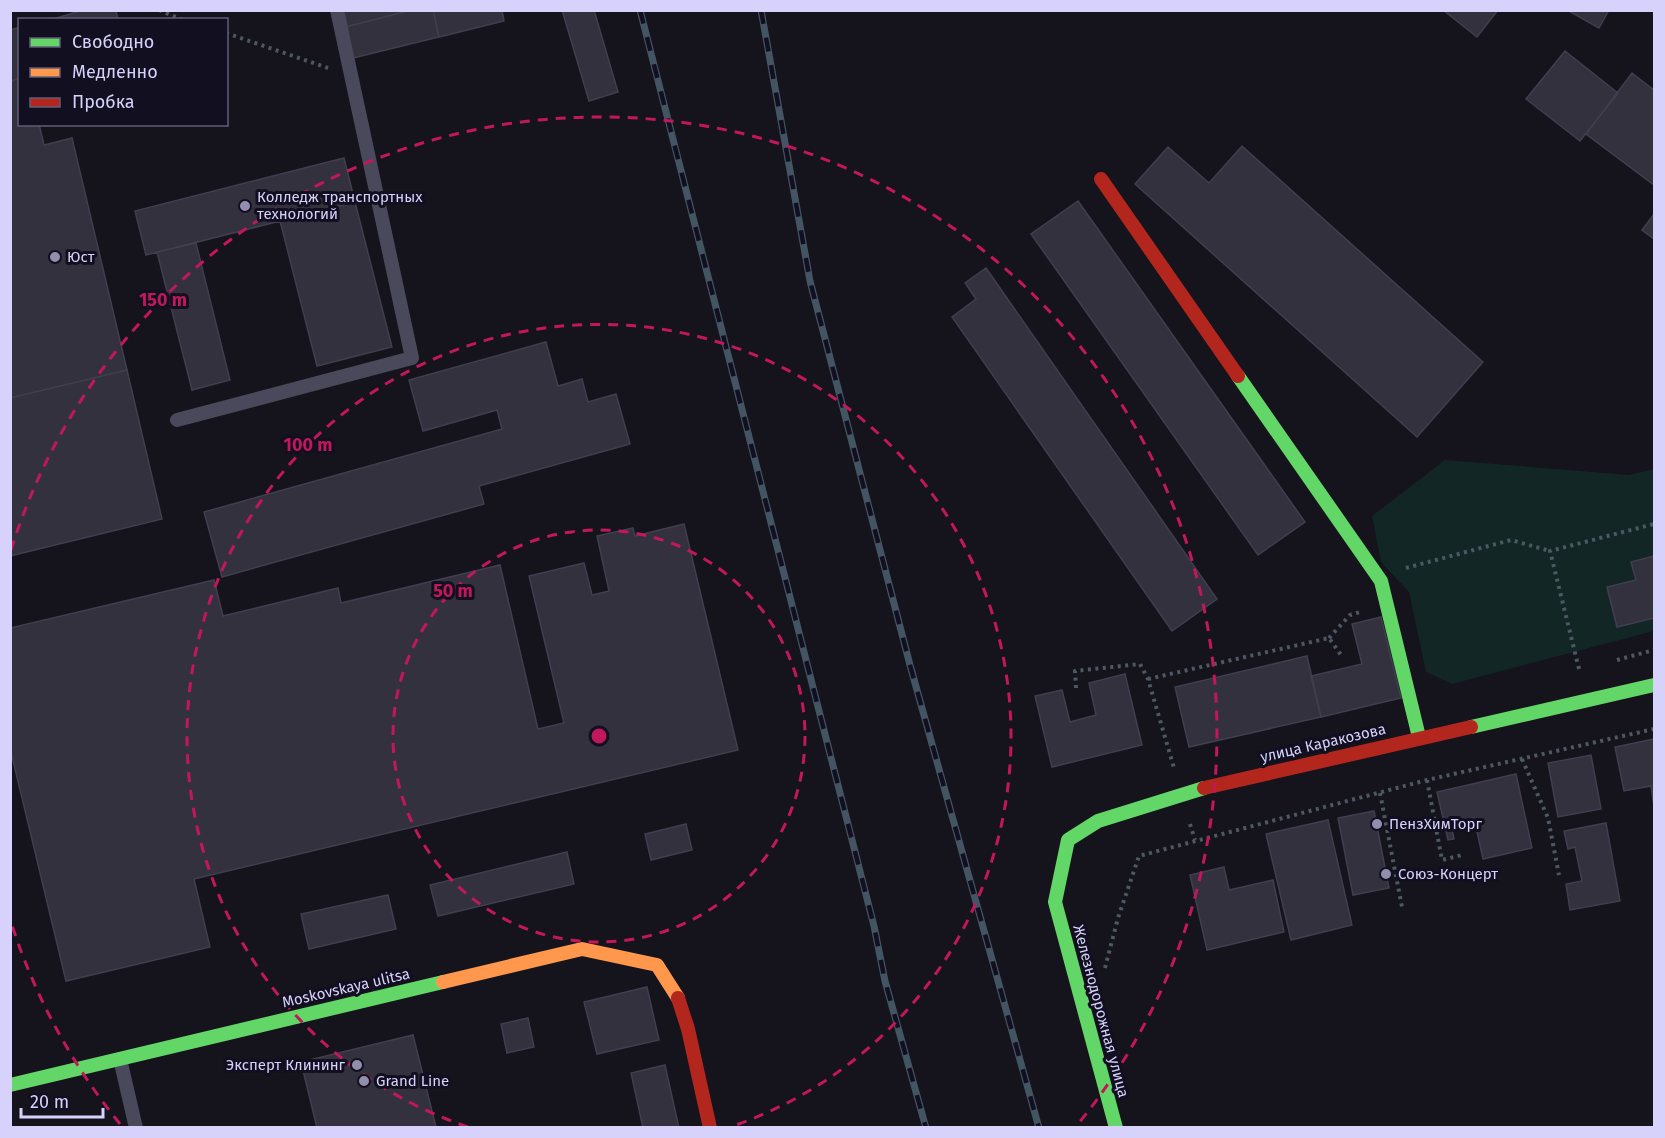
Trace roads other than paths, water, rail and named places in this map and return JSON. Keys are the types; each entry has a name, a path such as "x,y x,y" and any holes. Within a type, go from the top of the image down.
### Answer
{"street":[{"path":"1101,179 1381,581 1419,737"},
{"name":"улица Каракозова","path":"1055,902 1068,840 1098,821 1181,795 1419,737 1654,685"},
{"name":"Железнодорожная улица","path":"1055,902 1116,1128"},
{"name":"Moskovskaya ulitsa","path":"10,1085 582,949 657,964 676,992 688,1029 710,1128"}],"lane":[{"path":"177,420 412,358 337,10"},
{"path":"120,1059 136,1128"}],"railway":[{"path":"640,10 874,926 885,981 926,1128"},
{"path":"761,10 810,281 910,665 1039,1128"}],"place":[{"name":"Колледж транспортных технологий","path":"245,206"},
{"name":"Юст","path":"55,257"},
{"name":"ПензХимТорг","path":"1377,824"},
{"name":"Союз-Концерт","path":"1386,874"},
{"name":"Эксперт Клининг","path":"357,1065"},
{"name":"Grand Line","path":"364,1081"}]}
